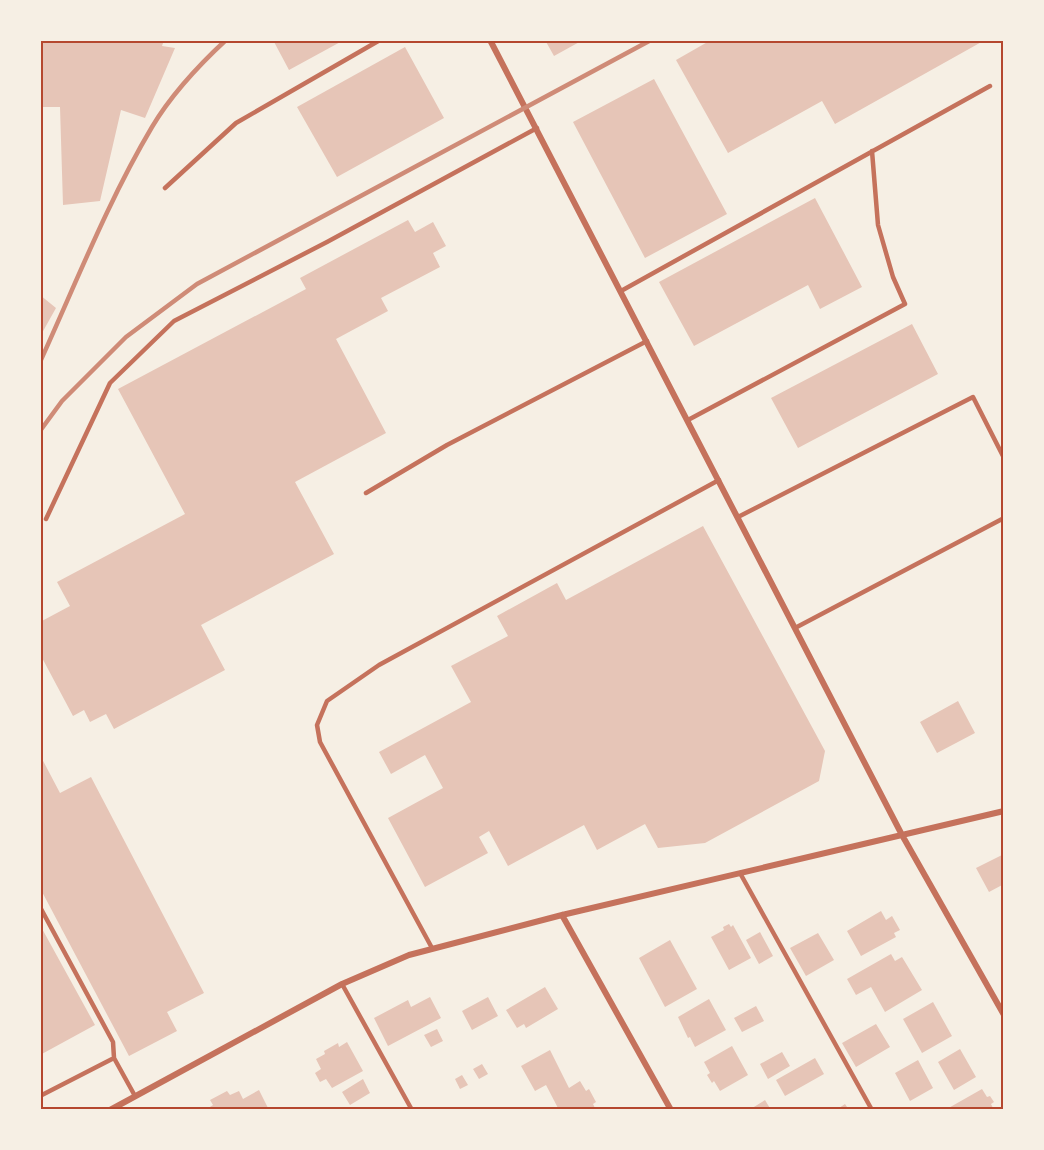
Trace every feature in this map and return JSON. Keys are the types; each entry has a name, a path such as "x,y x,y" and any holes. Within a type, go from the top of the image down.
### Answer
{"street":[{"path":"490,40 902,835 1004,1015"},
{"path":"110,1110 123,1107 135,1096 342,984 409,955 562,915 1004,811"},
{"path":"562,915 671,1110"}],"lane":[{"path":"165,188 236,123 380,40"},
{"path":"621,291 990,86"},
{"path":"46,519 110,383 174,321 327,242 537,128"},
{"path":"688,420 905,304 893,278 879,225 872,151"},
{"path":"366,493 447,445 647,341"},
{"path":"738,517 973,398 1004,458"},
{"path":"432,948 320,742 317,725 327,701 379,665 719,480"},
{"path":"795,628 1004,518"},
{"path":"740,873 872,1110"},
{"path":"40,908 113,1042 114,1058 135,1096"},
{"path":"342,984 412,1110"},
{"path":"40,1096 114,1058"}],"building":[{"path":"40,40 164,40 162,46 175,48 145,118 121,110 100,201 63,205 60,107 40,107"},
{"path":"273,40 344,40 289,70"},
{"path":"545,40 583,40 554,56"},
{"path":"711,40 985,40 835,124 822,101 728,153 676,60"},
{"path":"405,47 444,118 337,177 297,107"},
{"path":"654,79 727,214 645,258 573,122"},
{"path":"815,198 862,287 820,309 808,285 694,346 659,282"},
{"path":"408,220 415,232 433,222 446,246 433,253 440,267 381,298 388,311 336,339 386,433 295,482 334,554 201,625 225,670 114,729 106,714 90,722 84,710 73,716 40,654 40,622 70,606 57,582 185,514 118,389 306,289 300,278"},
{"path":"40,295 56,308 42,333 40,332"},
{"path":"912,324 938,374 798,448 771,398"},
{"path":"703,526 825,751 819,781 705,843 658,848 645,824 597,850 584,825 508,866 489,831 479,837 488,853 425,887 388,818 443,788 425,755 391,774 379,752 471,702 451,666 508,636 497,616 557,583 566,600"},
{"path":"958,701 975,733 937,753 920,722"},
{"path":"40,755 60,793 91,777 204,993 167,1012 177,1031 129,1056 40,888"},
{"path":"1004,854 1004,884 989,892 976,868"},
{"path":"881,911 886,920 892,916 900,930 894,933 896,937 861,956 847,931"},
{"path":"729,924 731,927 733,925 751,958 729,970 711,937 724,930 723,927"},
{"path":"40,925 95,1025 40,1055"},
{"path":"760,932 773,956 759,964 746,940"},
{"path":"818,933 834,960 806,976 790,948"},
{"path":"670,940 697,989 665,1007 639,958"},
{"path":"891,954 895,961 902,957 922,990 885,1012 871,987 856,995 847,979"},
{"path":"545,987 558,1009 526,1028 524,1024 517,1028 506,1010"},
{"path":"430,997 441,1018 388,1046 374,1018 408,1000 411,1007"},
{"path":"488,997 498,1016 472,1030 462,1011"},
{"path":"709,999 726,1030 695,1047 678,1017"},
{"path":"933,1002 952,1036 922,1053 903,1019"},
{"path":"756,1006 764,1021 742,1032 734,1018"},
{"path":"876,1024 890,1047 856,1067 842,1043"},
{"path":"437,1029 443,1041 431,1047 424,1035"},
{"path":"347,1042 363,1071 332,1088 326,1079 320,1082 315,1073 321,1069 316,1059 338,1043 339,1047"},
{"path":"732,1046 748,1075 720,1091 707,1075 710,1073 704,1062"},
{"path":"960,1049 976,1077 954,1090 938,1062"},
{"path":"550,1050 569,1088 580,1081 586,1091 589,1089 596,1102 593,1104 596,1110 559,1110 546,1085 535,1091 521,1066"},
{"path":"782,1052 790,1066 768,1079 760,1064"},
{"path":"815,1058 824,1074 785,1096 776,1080"},
{"path":"918,1060 933,1088 910,1101 895,1073"},
{"path":"482,1064 488,1074 479,1079 473,1069"},
{"path":"462,1075 468,1085 460,1089 455,1079"},
{"path":"363,1079 370,1093 350,1105 342,1092"},
{"path":"982,1089 994,1102 991,1104 994,1110 945,1110"},
{"path":"259,1090 269,1110 205,1110 213,1105 210,1100 227,1091 230,1095 239,1091 243,1099"},
{"path":"765,1100 771,1110 749,1110"},
{"path":"845,1104 849,1110 836,1110"}],"railway":[{"path":"40,362 107,213 152,127 186,81 226,40"},
{"path":"40,431 62,401 126,337 197,284 651,40"}]}
